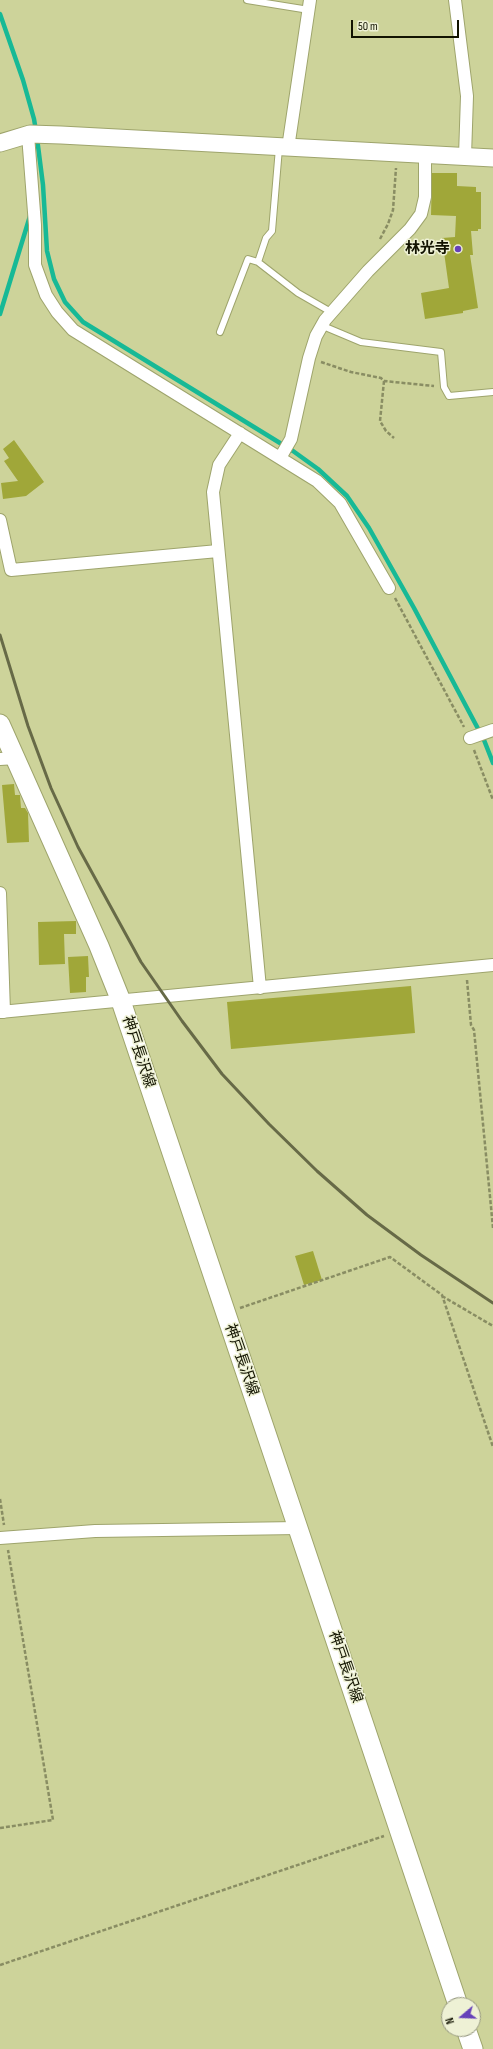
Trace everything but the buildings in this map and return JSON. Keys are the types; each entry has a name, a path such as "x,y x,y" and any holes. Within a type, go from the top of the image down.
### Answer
{"main road":[{"name":"神戸長沢線","path":"0,724 8,758 121,1001 455,1997"},
{"path":"469,2037 473,2049"}],"street":[{"path":"455,0 467,96 465,156"},
{"path":"284,148 310,5"},
{"path":"0,143 29,135 61,135 493,158"},
{"path":"29,135 36,265 46,295 57,312 73,330 281,457 317,481 340,503 389,588"},
{"path":"281,457 291,439 309,358 316,336 325,320 368,271 410,228 421,214 426,197 425,154"},
{"path":"240,433 218,465 213,492 260,988"},
{"path":"0,520 10,570 218,550"},
{"path":"470,738 493,730"},
{"path":"0,893 2,1012 493,965"},
{"path":"3,1538 94,1531 298,1528"}],"lane":[{"path":"248,0 310,5"},
{"path":"258,262 266,238 272,231 284,148"},
{"path":"220,332 248,259 258,262 298,293 331,312"},
{"path":"323,326 361,342 441,352 444,387 448,396 493,392"}],"path":[{"path":"379,241 388,224 393,210 396,167"},
{"path":"309,358 351,372 381,378 384,381 444,387"},
{"path":"384,381 380,421 386,431 394,438"},
{"path":"389,588 470,738 493,800"},
{"path":"466,968 471,1025 474,1030 493,1228"},
{"path":"225,1313 390,1257 442,1296 493,1326"},
{"path":"442,1296 493,1447"},
{"path":"0,1499 3,1538 53,1820 0,1828"},
{"path":"0,1965 374,1839 400,1832"}],"waterway":[{"path":"0,14 23,80 36,131"},
{"path":"37,138 43,185 47,251 54,279 65,302 83,322 293,451 318,469 347,496 369,528 414,608 484,740 493,763"},
{"path":"0,314 30,216"}],"railway":[{"path":"0,635 28,726 51,788 78,847 141,962 182,1021 222,1074 269,1124 317,1171 367,1215 421,1255 493,1303"}],"place":[{"name":"林光寺","path":"458,249"}]}
